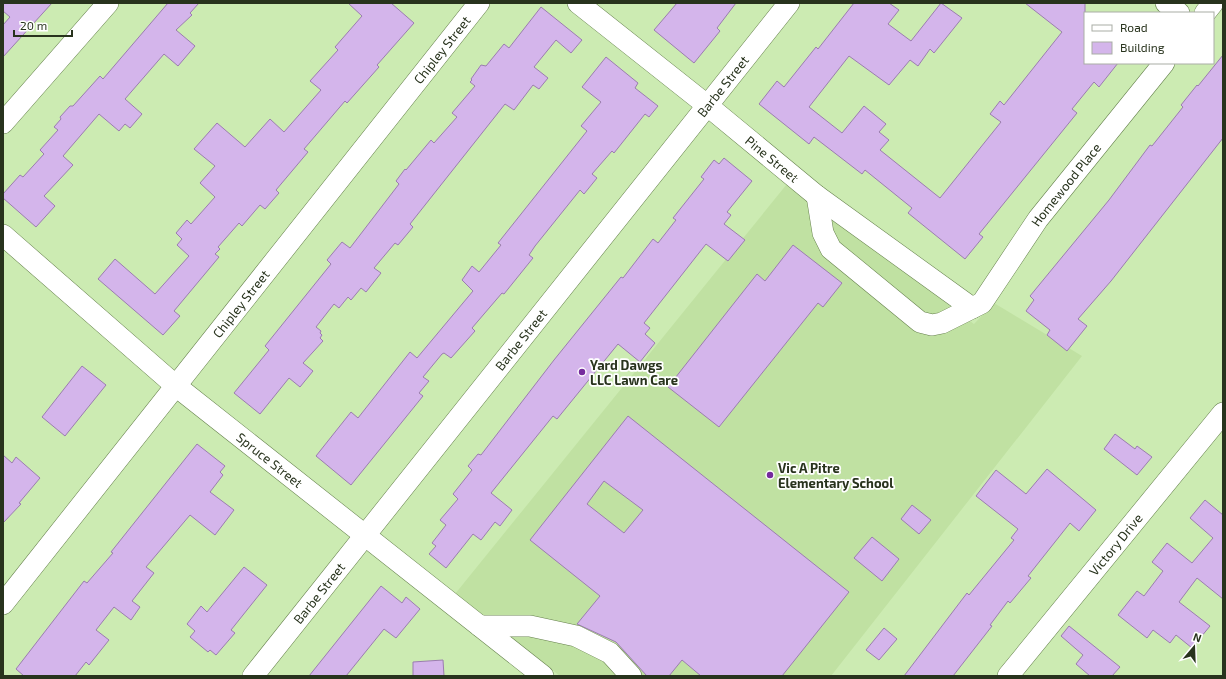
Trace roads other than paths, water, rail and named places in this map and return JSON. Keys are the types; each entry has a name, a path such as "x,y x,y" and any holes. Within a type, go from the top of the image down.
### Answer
{"street":[{"path":"3,123 108,3"},
{"name":"Chipley Street","path":"3,604 479,3"},
{"name":"Pine Street","path":"578,3 708,106 817,196 972,308"},
{"name":"Barbe Street","path":"254,676 789,3"},
{"path":"1166,3 1178,12"},
{"path":"1206,12 1213,3"},
{"name":"Homewood Place","path":"817,196 823,233 831,249 920,322 932,325 942,323 982,302 1038,219 1163,64"},
{"name":"Spruce Street","path":"3,235 176,386 543,676"},
{"name":"Victory Drive","path":"1008,676 1223,413"},
{"path":"480,626 530,626 576,636 610,653 631,676"}],"place":[{"name":"Yard Dawgs LLC Lawn Care","path":"582,372"},
{"name":"Vic A Pitre Elementary School","path":"770,475"}]}
